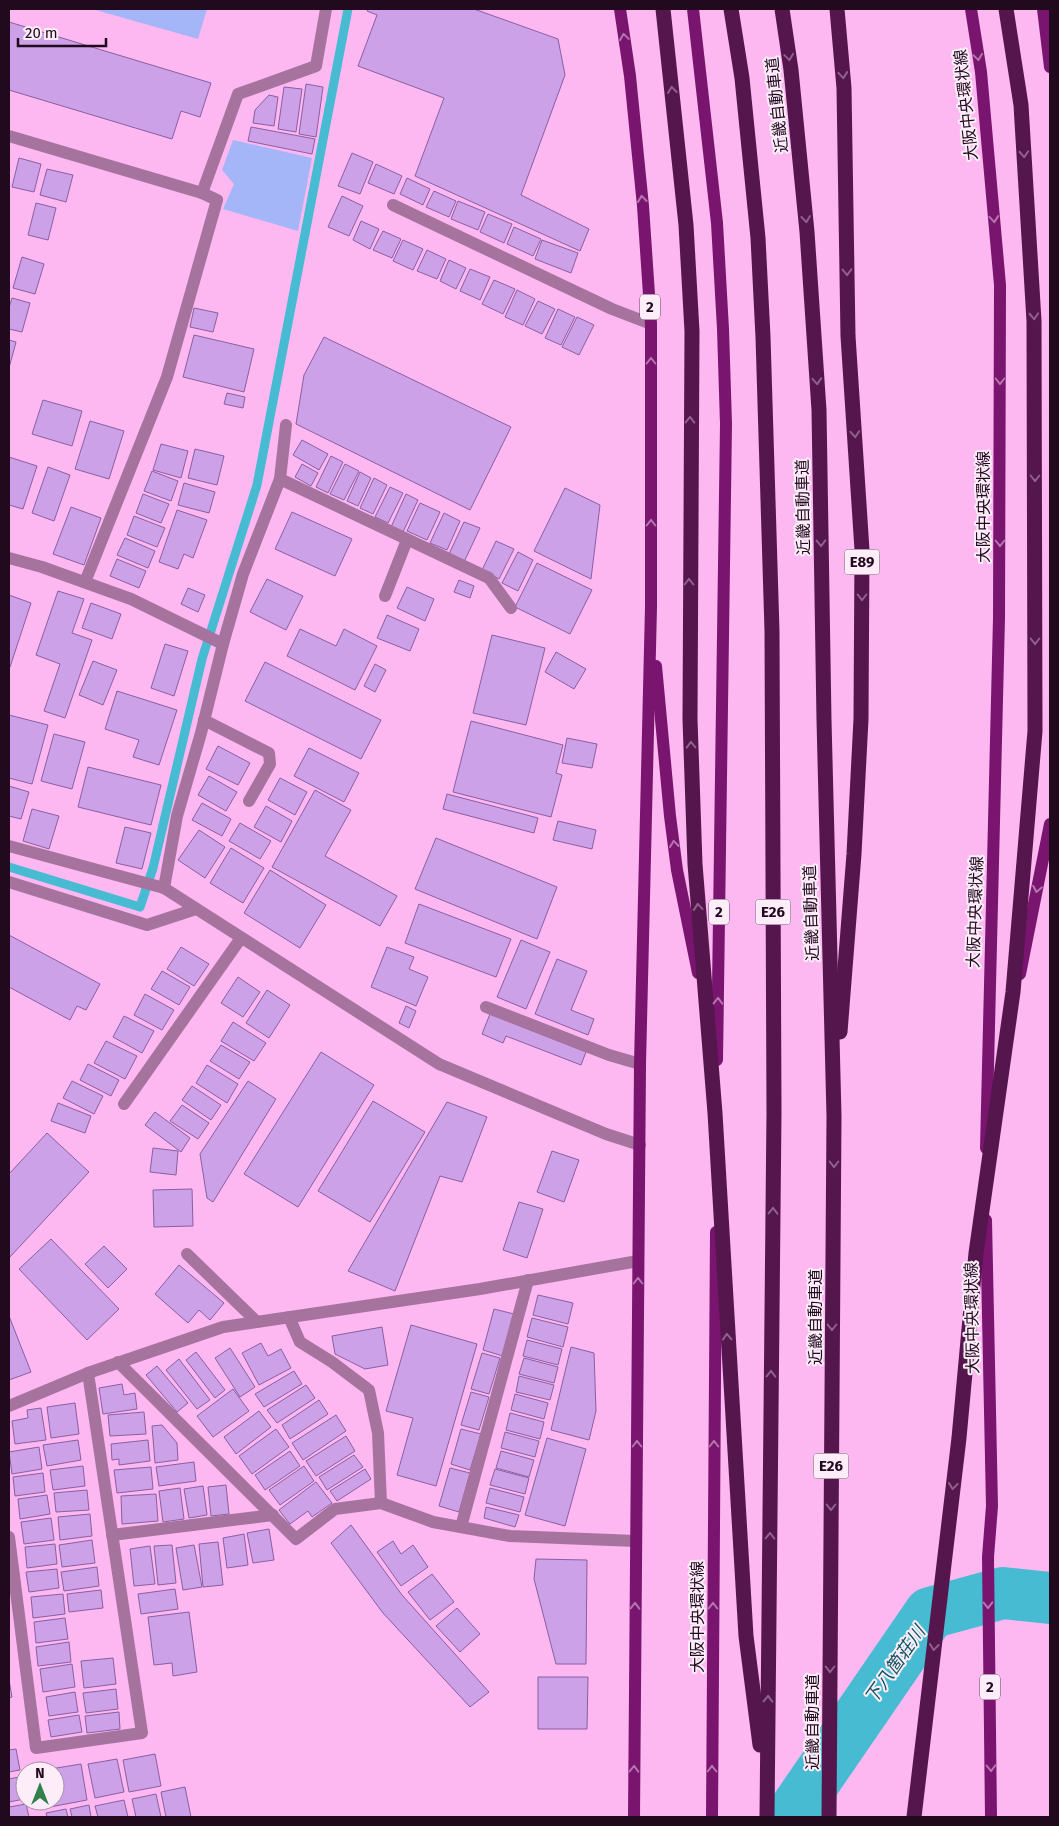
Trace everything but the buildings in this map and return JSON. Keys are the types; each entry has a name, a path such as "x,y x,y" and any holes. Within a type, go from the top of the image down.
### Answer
{"highway":[{"path":"663,9 686,226 692,331 690,719 695,864 715,1113 746,1636 767,1810"},
{"name":"近畿自動車道","path":"731,9 742,78 758,238 772,631 774,1112 767,1810"},
{"name":"近畿自動車道","path":"782,9 791,70 807,232 819,410 824,720 834,1116 828,1817"},
{"name":"E89","path":"834,1116 854,854 861,719 862,560 848,336 844,88 837,9"},
{"path":"914,1817 959,1438 976,1253 1014,992 1035,731 1034,321 1021,105 1006,9"}],"main road":[{"name":"2","path":"620,9 630,76 641,186 651,324 650,607 640,1064 634,1817"},
{"name":"大阪中央環状線","path":"692,9 717,222 726,424 717,1063 712,1817"},
{"name":"大阪中央環状線","path":"971,9 981,72 1000,285 999,618 985,1187 992,1506 988,1557 991,1817"},
{"path":"1043,9 1050,67"},
{"name":"2","path":"650,607 677,870 717,1063"},
{"path":"986,1129 1027,943 1050,824"}],"street":[{"path":"202,193 238,94 316,66 326,9"},
{"path":"9,136 202,193 216,200 167,377 85,582"},
{"path":"393,204 612,309 651,324"},
{"path":"163,888 177,816 204,720 221,644 243,574 280,480 286,425"},
{"path":"280,480 489,578 511,608"},
{"path":"385,596 407,540"},
{"path":"9,558 42,567 131,599 221,644"},
{"path":"204,720 269,753 270,764 249,802"},
{"path":"9,846 163,888 439,1064 606,1134 640,1145"},
{"path":"9,882 147,925 196,909"},
{"path":"124,1104 241,938"},
{"path":"486,1007 609,1055 640,1064"},
{"path":"187,1254 258,1322"},
{"path":"9,1406 88,1373 223,1327 638,1261"},
{"path":"461,1527 528,1280"},
{"path":"289,1317 300,1342 332,1362 369,1390 378,1433 381,1503"},
{"path":"118,1362 296,1539 335,1509 381,1503 433,1522 510,1536 636,1541"},
{"path":"9,1537 36,1748 142,1733 88,1373"},
{"path":"112,1535 273,1515"}],"shaded area":[{"path":"92,9 207,9 198,39"},
{"path":"233,140 312,158 298,231 223,209 234,184 222,170"}],"waterway":[{"path":"9,867 140,907 153,868 202,659 257,485 348,9"},
{"name":"下八箇荘川","path":"790,1817 930,1613 1003,1593 1050,1598"}]}
